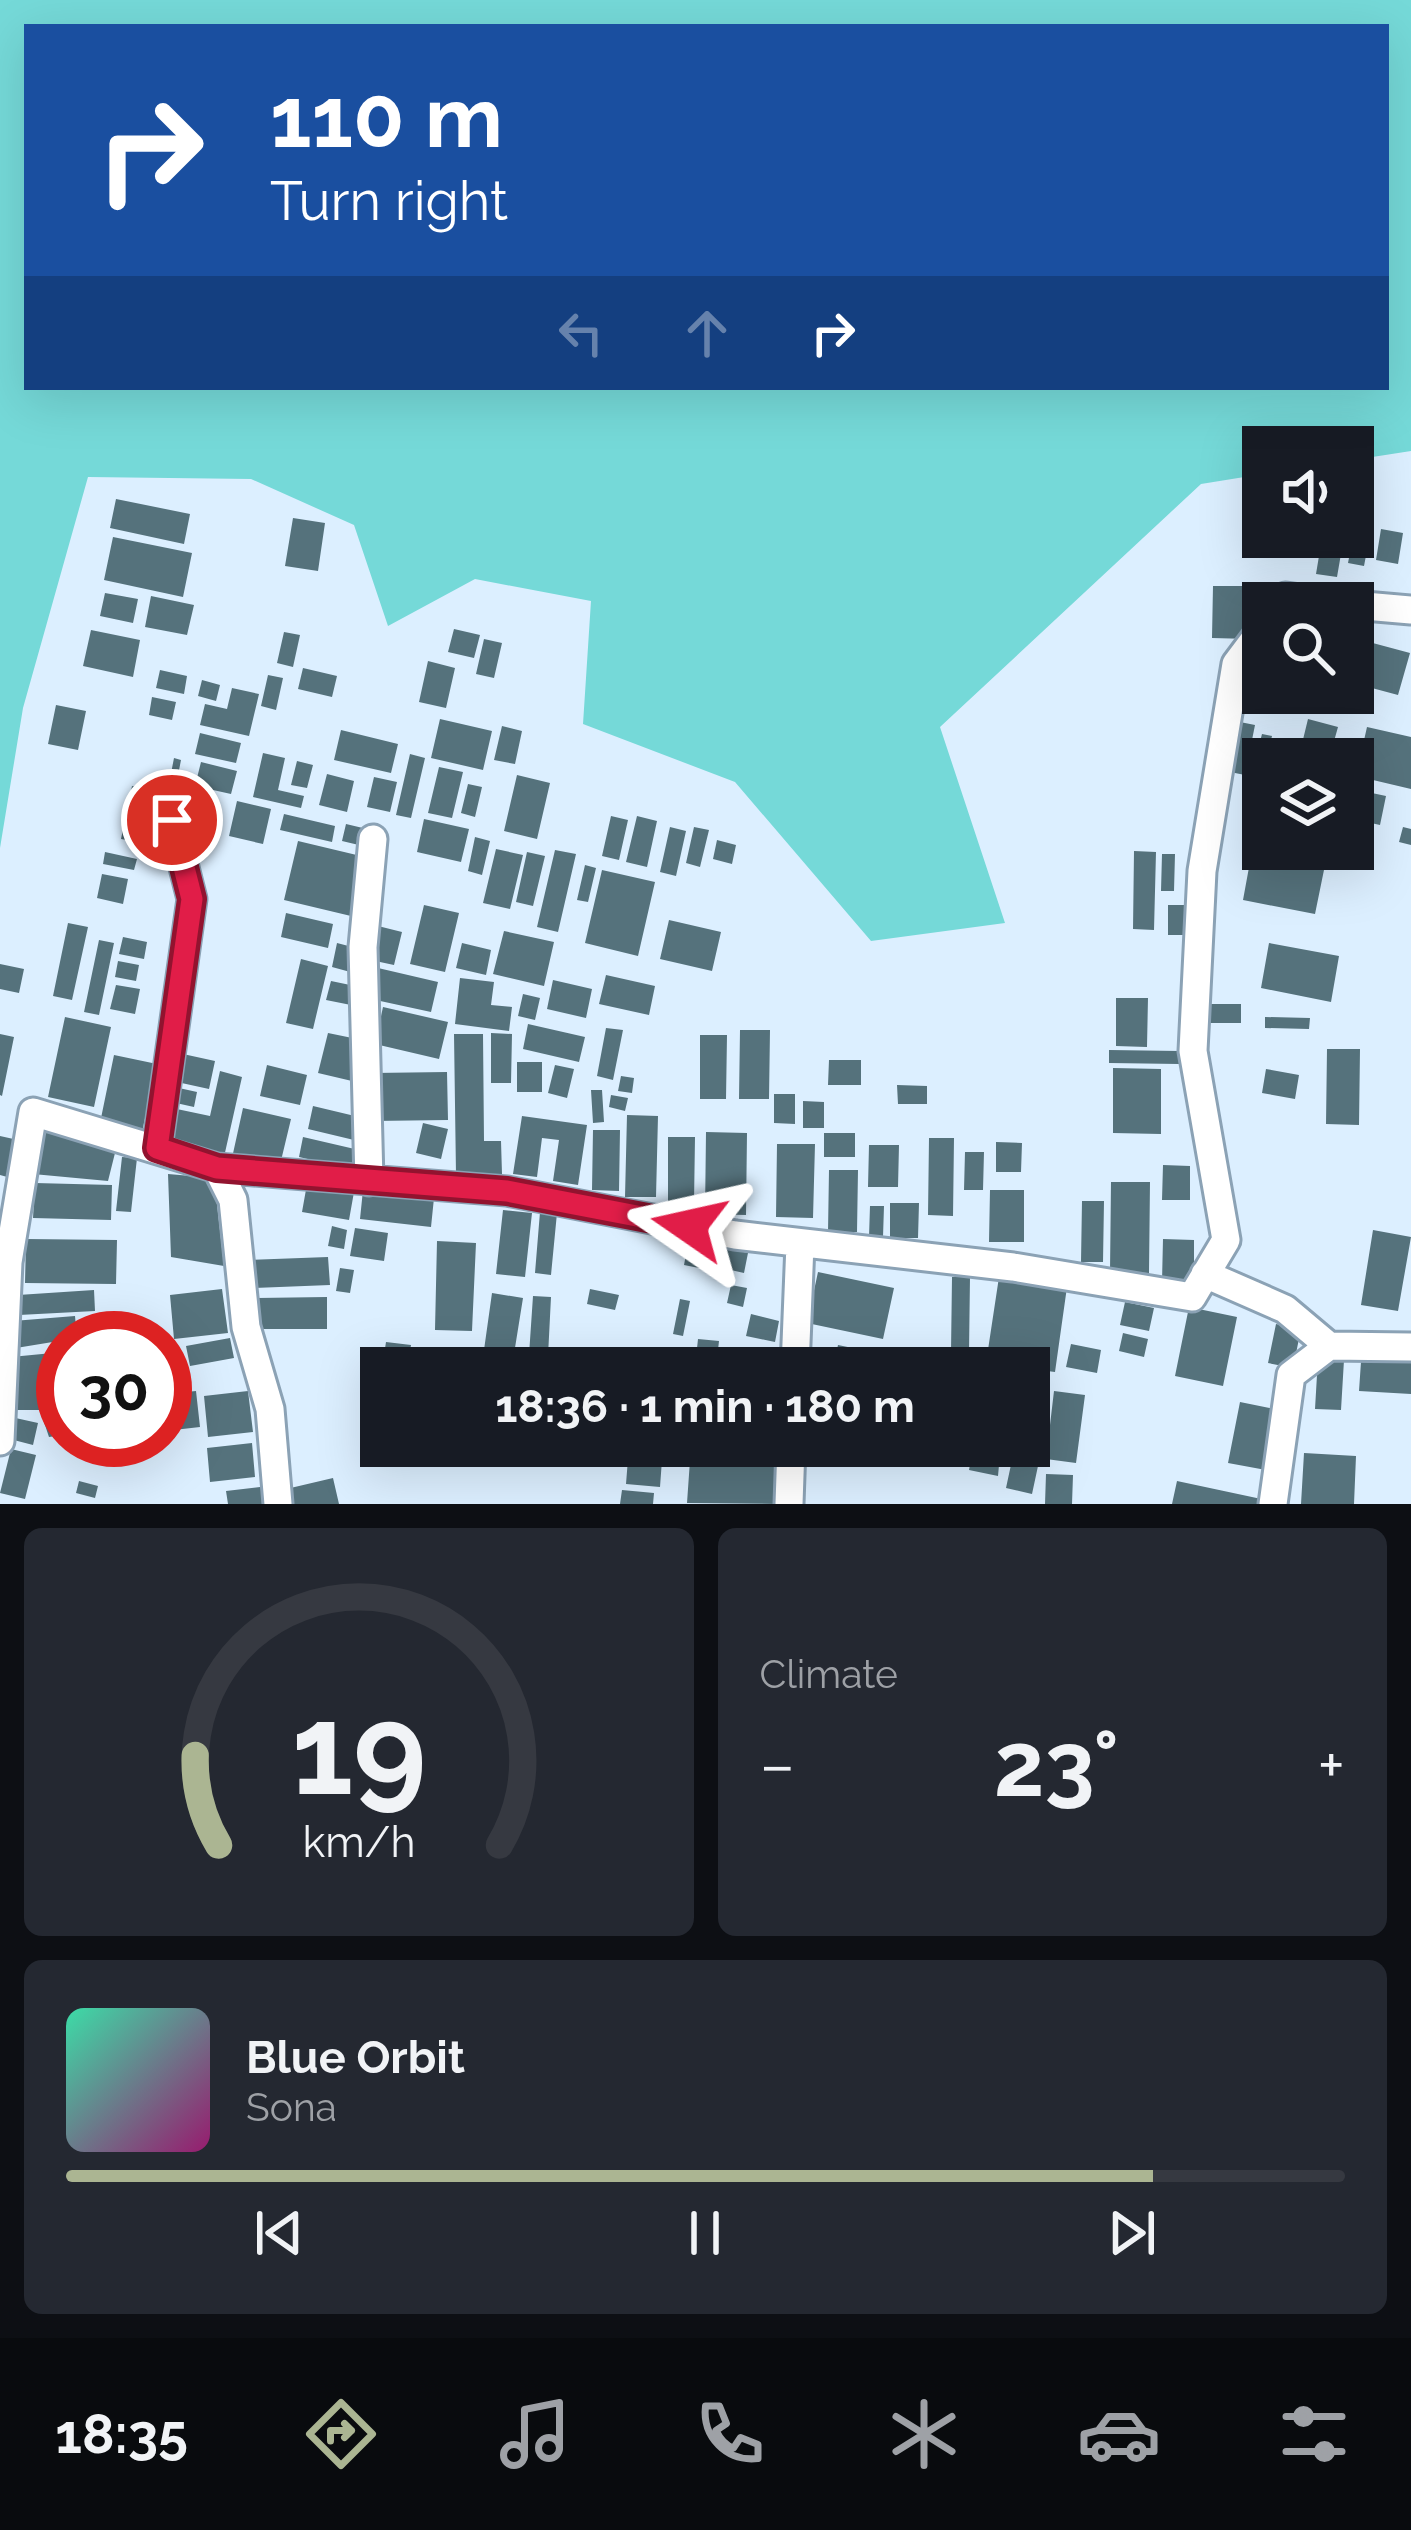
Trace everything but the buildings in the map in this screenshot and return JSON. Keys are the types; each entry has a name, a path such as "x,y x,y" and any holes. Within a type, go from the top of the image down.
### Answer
{"street":[{"path":"1374,607 1411,610"},
{"path":"0,1441 8,1262 33,1112 217,1168 507,1191 800,1244 1013,1268 1192,1297 1226,1240 1193,1051 1202,871 1236,664 1242,656"},
{"path":"157,1148 192,899 172,820"},
{"path":"369,1181 363,1093 369,1027 363,947 374,839"},
{"path":"217,1168 233,1200 246,1327 270,1409 278,1504"},
{"path":"796,1347 800,1244"},
{"path":"1205,1274 1286,1309 1329,1346"},
{"path":"1273,1504 1291,1375 1329,1346 1411,1347"},
{"path":"789,1504 790,1467"}],"shaded area":[{"path":"0,0 1411,0 1411,451 1374,457 1374,426 1242,426 1242,477 1201,484 940,727 1005,923 871,941 735,782 583,724 591,601 475,579 388,626 354,525 251,479 88,477 23,708 0,848"}],"route":[{"path":"172,820 192,899 157,1148 217,1168 507,1191 689,1226"}]}
